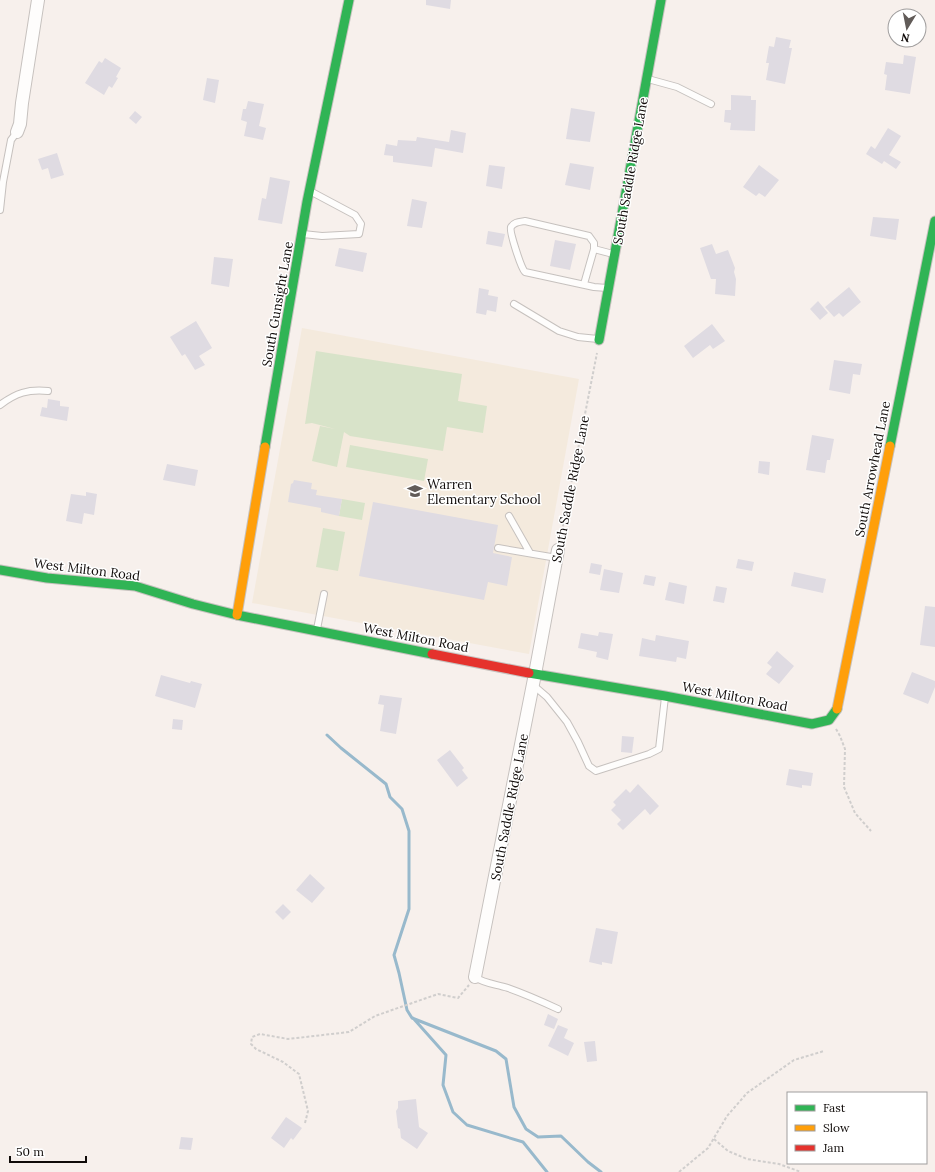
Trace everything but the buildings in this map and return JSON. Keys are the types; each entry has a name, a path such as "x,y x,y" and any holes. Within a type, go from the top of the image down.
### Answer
{"street":[{"path":"17,132 20,124 38,0"},
{"name":"South Gunsight Lane","path":"237,614 302,233 349,0"},
{"name":"South Saddle Ridge Lane","path":"599,340 661,0"},
{"name":"South Arrowhead Lane","path":"829,720 837,710 932,252 935,223"},
{"name":"South Saddle Ridge Lane","path":"475,977 558,554"},
{"name":"West Milton Road","path":"0,570 47,578 135,586 193,604 534,680 665,696 812,724 829,720"}],"lane":[{"path":"647,78 677,87 711,104"},
{"path":"0,210 3,182 11,140 17,132"},
{"path":"302,233 322,236 360,234 361,224 355,215 310,190"},
{"path":"584,284 594,249 594,243 589,236 525,221 515,223 510,231 522,269 525,272 584,284 608,288"},
{"path":"594,249 614,255"},
{"path":"514,304 559,331 599,340"},
{"path":"0,405 19,393 34,390 48,391"},
{"path":"509,516 530,554"},
{"path":"498,548 530,554 558,554"},
{"path":"317,631 324,594"},
{"path":"534,680 567,722 589,766 596,771 649,754 659,749 665,696"},
{"path":"475,977 484,983 504,987 530,996 558,1009"}],"path":[{"name":"South Saddle Ridge Lane","path":"558,554 599,340"},
{"path":"829,720 840,736 845,749 844,787 855,813 871,831"},
{"path":"305,1123 308,1111 298,1074 283,1062 256,1049 251,1044 252,1037 260,1034 288,1039 349,1032 375,1016 438,994 458,998 475,977"},
{"path":"679,1172 708,1148 728,1116 747,1094 794,1060 824,1051"},
{"path":"714,1139 728,1151 747,1159 779,1164 801,1172"}],"shaded area":[{"name":"Warren Elementary School","path":"302,328 579,379 529,654 252,603"}],"green space":[{"path":"316,351 462,374 458,401 487,406 483,433 447,427 443,451 350,436 344,432 337,467 312,461 320,426 335,429 312,423 305,424"},
{"path":"350,445 428,459 424,481 346,467"},
{"path":"342,499 365,503 362,520 339,516"},
{"path":"323,528 345,532 338,571 316,567"}],"waterway":[{"path":"327,735 386,784 390,797 402,809 409,831 409,909 394,955 407,1010 412,1018 496,1051 506,1059 514,1107 526,1129 538,1137 561,1136 588,1162 601,1172"},
{"path":"413,1018 446,1055 443,1085 453,1112 467,1125 523,1142 547,1172"}],"traffic: fast":[{"path":"265,447 307,202 349,0"},
{"path":"599,340 661,0"},
{"path":"890,446 935,221"},
{"path":"0,570 47,578 135,586 193,604 237,615 432,654"},
{"path":"529,673 665,696 812,724 829,720 837,709"}],"traffic: slow":[{"path":"837,709 890,446"},
{"path":"237,615 265,447"}],"traffic: jam":[{"path":"432,654 529,673"}],"place":[{"name":"Warren Elementary School","path":"415,491"}]}
